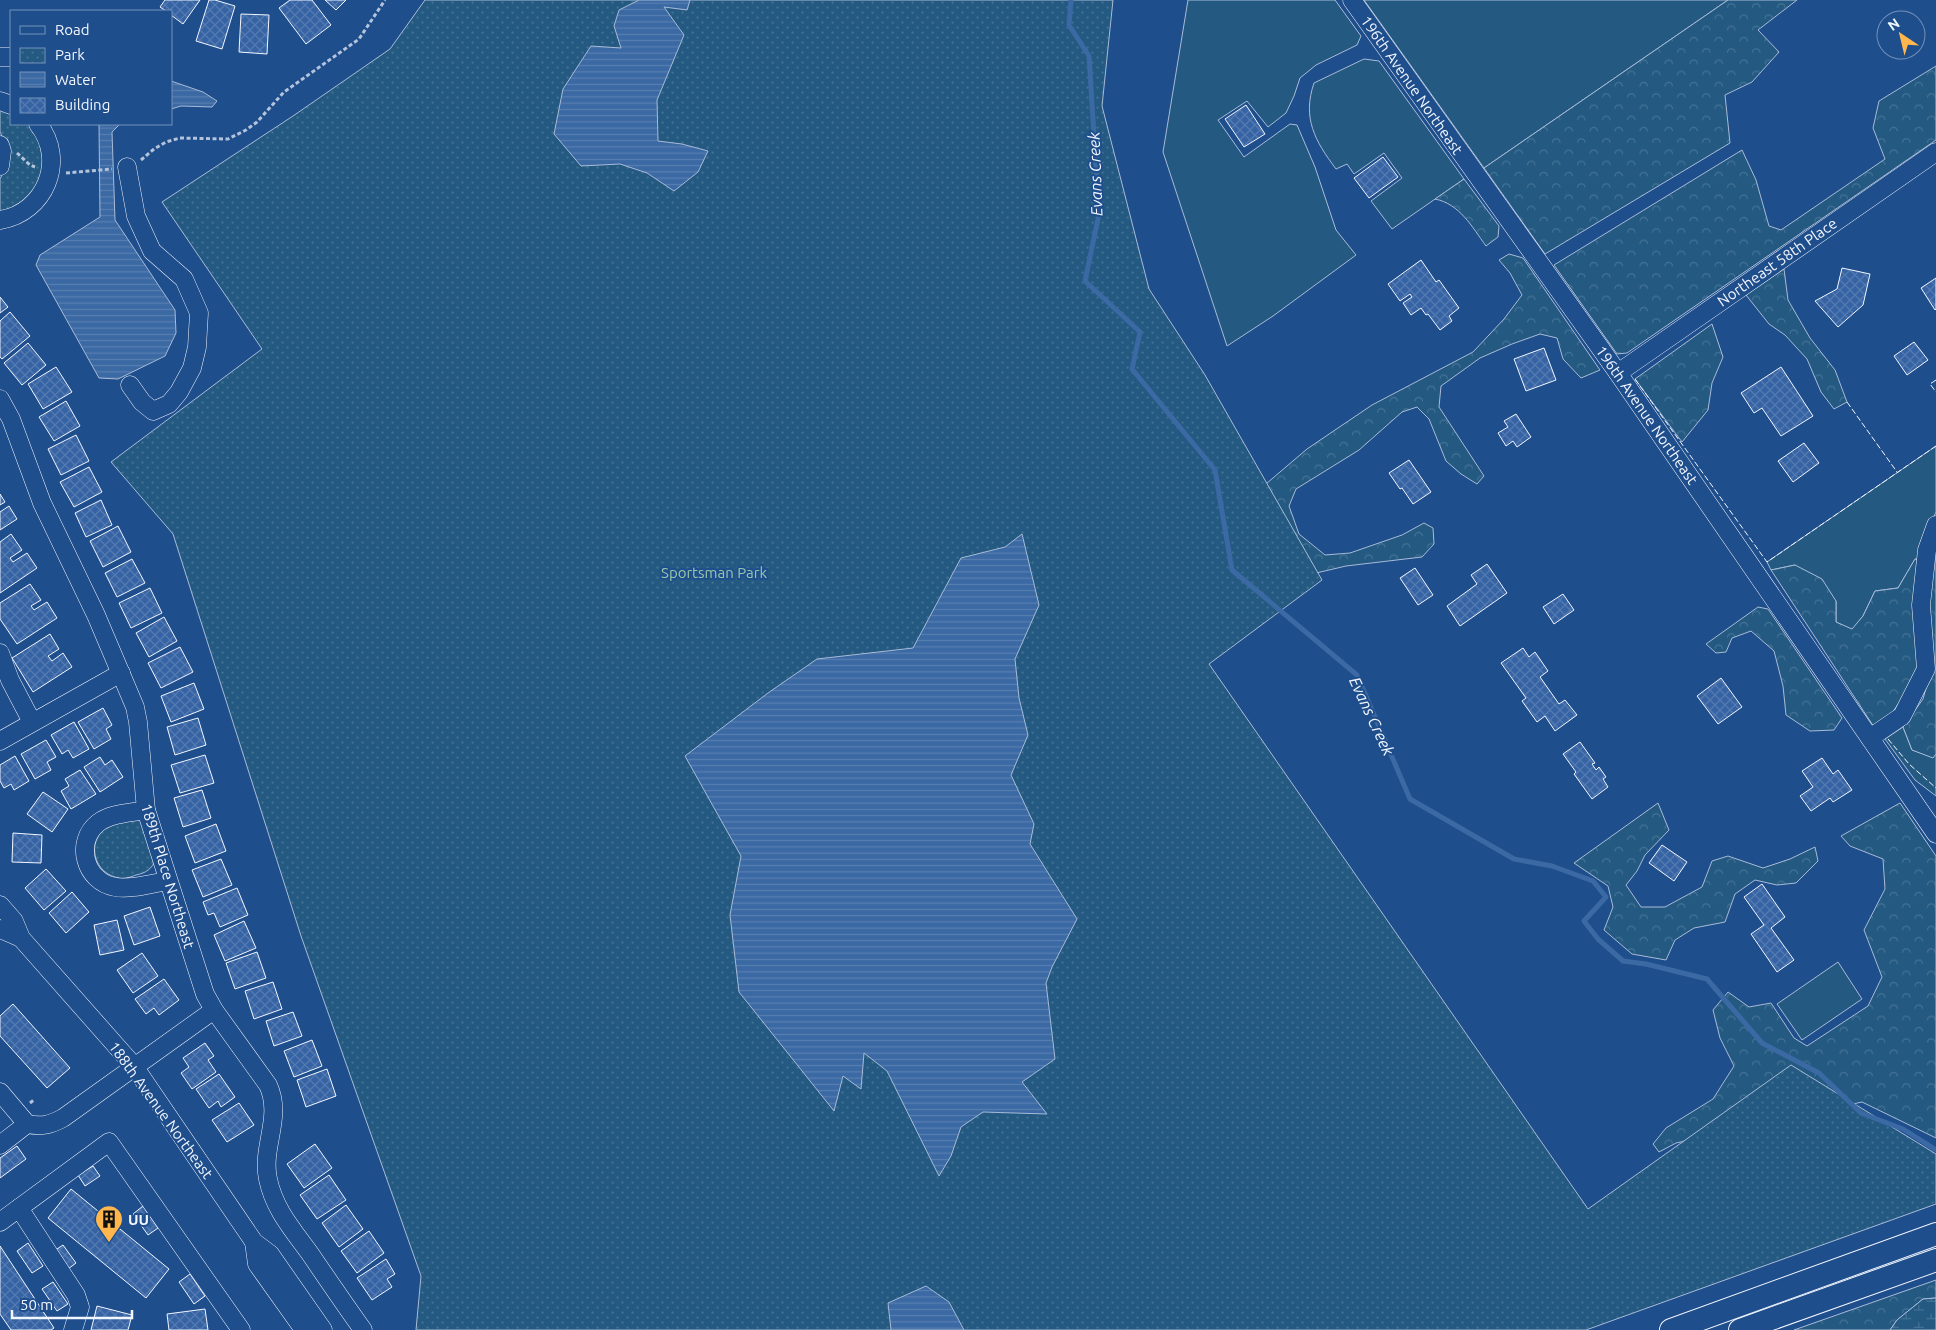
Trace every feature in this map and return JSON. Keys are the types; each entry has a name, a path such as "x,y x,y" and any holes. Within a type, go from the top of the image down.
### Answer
{"main road":[{"path":"1671,1330 1936,1234"},
{"path":"1740,1330 1936,1260"}],"street":[{"name":"196th Avenue Northeast","path":"1352,0 1618,373 1936,834"},
{"path":"0,220 19,215 29,209 41,195 48,182 50,146 47,136 39,125"},
{"path":"0,146 2,151 0,166"},
{"name":"Northeast 58th Place","path":"1618,373 1936,152"},
{"path":"124,167 136,216 152,251 184,279 199,314 197,347 192,368 179,392 169,404 153,412 142,402 130,385"},
{"name":"189th Place Northeast","path":"0,399 11,419 42,504 96,615 135,707 146,810 205,994 214,1010 268,1085 273,1096 273,1126 266,1166 276,1204 363,1330"},
{"path":"1870,738 1902,716 1926,669 1921,605 1928,550 1936,525"},
{"path":"0,653 10,680 32,722"},
{"path":"0,741 121,673"},
{"path":"146,810 109,817 99,823 90,832 85,843 84,855 94,877 104,884 116,888 168,881"},
{"path":"1920,810 1936,819"},
{"name":"188th Avenue Northeast","path":"0,906 14,921 21,938 134,1066 254,1242 270,1254 324,1330"},
{"name":"188th Avenue Northeast","path":"0,929 21,938"},
{"path":"0,1092 27,1124 39,1127 51,1125 214,1010"},
{"path":"0,1145 27,1124"},
{"path":"0,1222 109,1142 241,1330"},
{"path":"19,1208 76,1295 80,1307 73,1330"},
{"name":"188th Avenue Northeast","path":"254,1242 258,1264 304,1330"}],"path":[{"path":"91,170 134,166 166,142 180,138 228,139 246,130 257,122 284,92 359,39 385,0"}],"green space":[{"name":"Sportsman Park","path":"425,0 1113,0 1102,106 1149,289 1205,375 1322,580 1209,664 1588,1209 1791,1065 1936,1154 1936,1204 1586,1330 416,1330 421,1276 301,936 173,534 111,462 262,349 162,202 293,116 390,49"},
{"path":"1188,0 1335,0 1361,36 1357,45 1316,65 1300,78 1286,113 1268,127 1247,101 1218,120 1244,157 1290,124 1297,125 1315,167 1336,230 1356,255 1273,316 1227,346 1163,152"},
{"path":"1364,0 1728,0 1484,168"},
{"path":"1728,0 1797,0 1758,30 1779,52 1752,82 1725,95 1730,143 1545,254 1484,168"},
{"path":"1364,59 1379,61 1464,179 1392,229 1371,201 1402,178 1384,153 1354,174 1347,164 1336,169 1322,149 1310,118 1309,107 1314,83"},
{"path":"1936,66 1936,140 1627,353 1617,354 1554,265 1742,150 1756,180 1769,226 1781,230 1885,159 1873,128 1879,101"},
{"path":"0,108 10,112 10,125 31,125 36,130 46,164 33,197 0,214 0,179 5,169 6,144 0,132"},
{"path":"1464,179 1499,226 1498,237 1486,246 1465,217 1452,206 1435,199"},
{"path":"1509,254 1523,258 1600,370 1581,378 1563,359 1557,338 1540,334 1480,358 1441,386 1439,407 1484,476 1477,484 1461,474 1446,461 1429,419 1417,407 1402,412 1359,450 1296,489 1289,506 1299,534 1325,555 1350,553 1402,535 1424,523 1433,528 1434,544 1422,557 1346,566 1312,574 1253,495 1307,449 1372,405 1473,352 1504,319 1522,295 1510,273 1499,260"},
{"path":"1784,269 1788,300 1810,338 1835,370 1847,402 1834,409 1821,392 1807,359 1785,335 1769,324 1746,295"},
{"path":"1712,324 1723,357 1712,383 1708,410 1682,442 1635,379"},
{"path":"1936,446 1936,512 1921,560 1915,559 1898,588 1875,591 1863,616 1852,630 1836,622 1836,601 1795,565 1771,570 1767,562"},
{"path":"1936,547 1936,754 1933,758 1912,750 1903,727 1923,699 1932,667 1928,609"},
{"path":"1915,559 1921,560 1919,666 1910,687 1892,713 1874,727 1771,570 1795,565 1822,579 1836,601 1836,622 1852,629 1863,616 1875,591 1898,588"},
{"path":"1758,607 1768,609 1842,718 1834,730 1810,731 1786,715 1783,686 1774,651 1751,631 1732,638 1726,652 1716,653 1706,644"},
{"path":"1903,727 1912,750 1933,757 1936,754 1936,796 1915,780 1885,739"},
{"path":"1658,803 1669,830 1645,855 1637,871 1626,885 1641,907 1665,907 1702,887 1712,861 1728,856 1763,868 1790,859 1815,847 1818,861 1796,883 1777,885 1755,880 1735,894 1725,922 1694,928 1675,940 1666,960 1632,954 1604,930 1613,907 1608,886 1574,863"},
{"path":"1900,803 1936,856 1936,1138 1862,1102 1676,1143 1659,1152 1653,1144 1666,1128 1713,1099 1734,1066 1720,1038 1713,1010 1728,992 1749,1007 1771,1003 1794,1038 1807,1046 1868,1006 1882,977 1864,930 1885,889 1883,859 1850,846 1841,836"},
{"path":"140,820 145,824 156,859 151,868 143,873 124,878 111,876 104,871 96,857 96,841 100,833 110,825"},
{"path":"1838,962 1862,999 1802,1040 1777,1004"},
{"path":"1936,1280 1936,1298 1923,1299 1897,1320 1890,1330 1794,1330"},
{"path":"1936,1298 1936,1330 1890,1330 1897,1320 1923,1299"}],"water":[{"path":"639,0 690,0 687,10 664,7 684,35 657,100 658,141 682,144 708,151 698,172 674,191 647,173 620,164 581,166 554,134 563,89 591,46 621,48 614,26 619,10"},
{"path":"172,81 203,92 217,101 212,107 181,106 172,109"},
{"path":"99,125 119,125 112,132 115,220 175,310 176,333 165,356 118,379 99,378 36,265 40,255 100,217"},
{"path":"1022,534 1039,605 1015,659 1019,698 1028,735 1011,775 1034,824 1030,844 1077,919 1052,967 1046,983 1055,1059 1022,1082 1047,1114 983,1112 961,1127 951,1156 939,1176 887,1071 864,1053 861,1089 843,1076 834,1111 739,992 730,915 741,856 685,756 768,693 817,659 913,648 961,558 1005,547"},
{"path":"926,1286 949,1302 964,1330 891,1330 888,1303"}],"building":[{"path":"165,0 200,0 183,24 172,16 172,10 164,10 160,7"},
{"path":"209,0 235,6 222,49 196,41"},
{"path":"290,0 312,0 331,25 306,44 279,8"},
{"path":"325,0 346,0 336,10"},
{"path":"241,14 269,15 267,54 239,52"},
{"path":"1246,105 1265,134 1244,147 1225,119"},
{"path":"1383,157 1398,177 1369,198 1354,178"},
{"path":"1421,260 1436,282 1439,280 1459,308 1449,316 1452,321 1440,330 1421,308 1411,315 1403,303 1412,297 1410,294 1400,301 1388,284"},
{"path":"1842,268 1870,274 1863,305 1838,327 1815,301 1837,289"},
{"path":"1936,278 1936,309 1935,310 1921,288"},
{"path":"0,297 8,307 0,313"},
{"path":"10,312 30,336 2,359 0,357 0,321"},
{"path":"1914,342 1928,360 1907,375 1894,356"},
{"path":"28,343 46,365 22,385 4,363"},
{"path":"1544,348 1556,380 1526,391 1514,359"},
{"path":"56,367 72,392 43,409 28,384"},
{"path":"1781,367 1813,416 1781,436 1762,408 1754,413 1741,393"},
{"path":"66,401 80,426 54,441 39,417"},
{"path":"1516,414 1531,437 1517,447 1513,441 1506,446 1498,433 1508,427 1504,421"},
{"path":"76,435 89,461 61,475 48,449"},
{"path":"1804,443 1819,463 1793,482 1778,461"},
{"path":"1409,460 1431,492 1413,504 1389,473"},
{"path":"89,467 102,492 74,507 60,482"},
{"path":"0,494 5,502 0,505"},
{"path":"101,500 112,525 86,537 75,513"},
{"path":"9,506 17,519 0,530 0,512"},
{"path":"118,526 131,552 103,567 90,541"},
{"path":"11,534 22,550 10,558 13,562 27,553 37,568 0,593 0,542"},
{"path":"132,559 145,583 117,597 105,573"},
{"path":"1487,564 1507,593 1460,626 1447,606 1477,584 1471,575"},
{"path":"1415,568 1433,595 1418,605 1400,578"},
{"path":"30,584 41,600 31,606 34,610 47,602 57,618 17,644 0,619 0,603"},
{"path":"150,588 162,613 131,628 119,603"},
{"path":"1563,594 1574,610 1554,624 1543,607"},
{"path":"164,617 177,641 149,657 136,633"},
{"path":"50,634 59,649 48,656 52,661 63,653 72,667 33,692 12,658"},
{"path":"180,647 193,672 161,688 148,663"},
{"path":"1523,648 1529,657 1535,652 1548,671 1540,677 1559,704 1565,700 1577,715 1555,731 1545,716 1537,722 1522,701 1526,698 1501,663"},
{"path":"1721,678 1742,707 1718,724 1697,696"},
{"path":"194,683 204,709 171,722 161,696"},
{"path":"103,708 112,725 106,729 111,739 94,749 78,722"},
{"path":"198,718 206,745 175,755 167,727"},
{"path":"74,722 89,749 73,758 68,750 62,754 51,735"},
{"path":"46,740 56,757 47,762 51,770 35,779 21,754"},
{"path":"1580,742 1595,763 1592,764 1596,770 1599,767 1606,777 1603,779 1608,787 1592,799 1574,774 1576,772 1563,754"},
{"path":"205,755 214,783 180,793 171,765"},
{"path":"15,756 29,781 14,790 11,784 4,788 0,781 0,765"},
{"path":"100,757 105,765 112,760 123,777 100,792 84,767"},
{"path":"1822,758 1833,774 1838,770 1852,790 1833,802 1830,798 1811,811 1800,796 1813,787 1802,771"},
{"path":"80,770 96,794 71,809 61,791 69,786 65,779"},
{"path":"202,790 211,818 183,827 174,798"},
{"path":"43,792 68,809 52,832 27,814"},
{"path":"216,824 226,851 195,863 185,836"},
{"path":"13,833 42,835 41,863 12,862"},
{"path":"1662,845 1687,862 1674,881 1649,863"},
{"path":"221,859 232,885 203,897 192,870"},
{"path":"46,869 66,891 44,910 25,888"},
{"path":"1762,884 1785,917 1771,928 1794,960 1777,972 1751,934 1764,925 1744,897"},
{"path":"237,888 248,915 220,927 214,913 208,915 203,902"},
{"path":"72,892 89,912 66,933 49,913"},
{"path":"150,907 160,936 134,945 124,916"},
{"path":"117,920 124,950 100,955 94,925"},
{"path":"244,921 256,948 225,961 214,935"},
{"path":"257,952 266,978 235,989 226,963"},
{"path":"142,953 158,976 133,993 117,970"},
{"path":"164,979 179,1000 159,1015 154,1008 146,1014 135,999"},
{"path":"273,982 282,1009 254,1019 245,991"},
{"path":"13,1004 70,1068 47,1088 0,1036 0,1016"},
{"path":"293,1012 302,1036 274,1046 266,1021"},
{"path":"312,1040 322,1066 294,1077 284,1051"},
{"path":"205,1043 214,1056 208,1060 216,1072 192,1089 181,1073 189,1067 183,1058"},
{"path":"327,1069 336,1096 306,1107 297,1080"},
{"path":"219,1074 235,1097 221,1107 218,1101 209,1108 196,1089"},
{"path":"239,1103 254,1125 227,1142 212,1120"},
{"path":"315,1144 332,1168 304,1188 287,1164"},
{"path":"17,1146 26,1159 0,1178 0,1158"},
{"path":"93,1166 100,1176 85,1186 78,1175"},
{"path":"329,1175 346,1200 317,1219 300,1195"},
{"name":"UU","path":"71,1189 169,1269 146,1298 48,1218"},
{"path":"346,1205 363,1229 339,1247 322,1223"},
{"path":"143,1206 158,1228 148,1235 133,1214"},
{"path":"369,1231 384,1253 357,1273 341,1251"},
{"path":"28,1243 43,1266 32,1273 17,1251"},
{"path":"63,1245 76,1263 68,1269 54,1251"},
{"path":"0,1246 54,1328 51,1330 11,1330 0,1314"},
{"path":"386,1259 395,1274 387,1279 392,1287 372,1300 357,1278"},
{"path":"190,1274 205,1296 194,1304 179,1282"},
{"path":"53,1282 68,1304 57,1311 42,1289"},
{"path":"97,1306 132,1315 128,1330 91,1330"},
{"path":"205,1309 208,1330 169,1330 167,1314"}],"waterway":[{"name":"Evans Creek","path":"1071,0 1069,25 1089,56 1099,214 1085,281 1140,332 1132,369 1215,470 1232,570 1357,675 1410,799 1514,859 1552,866 1593,881 1606,897 1584,921 1598,939 1623,961 1646,964 1707,979 1762,1043 1819,1073 1861,1113 1903,1129 1936,1150"}],"fence":[{"path":"1635,379 1767,562 1936,446"},
{"path":"1936,380 1930,384 1936,392"},
{"path":"1847,402 1897,472"},
{"path":"1888,739 1909,764 1936,788"}],"place":[{"name":"UU","path":"109,1243"}]}
